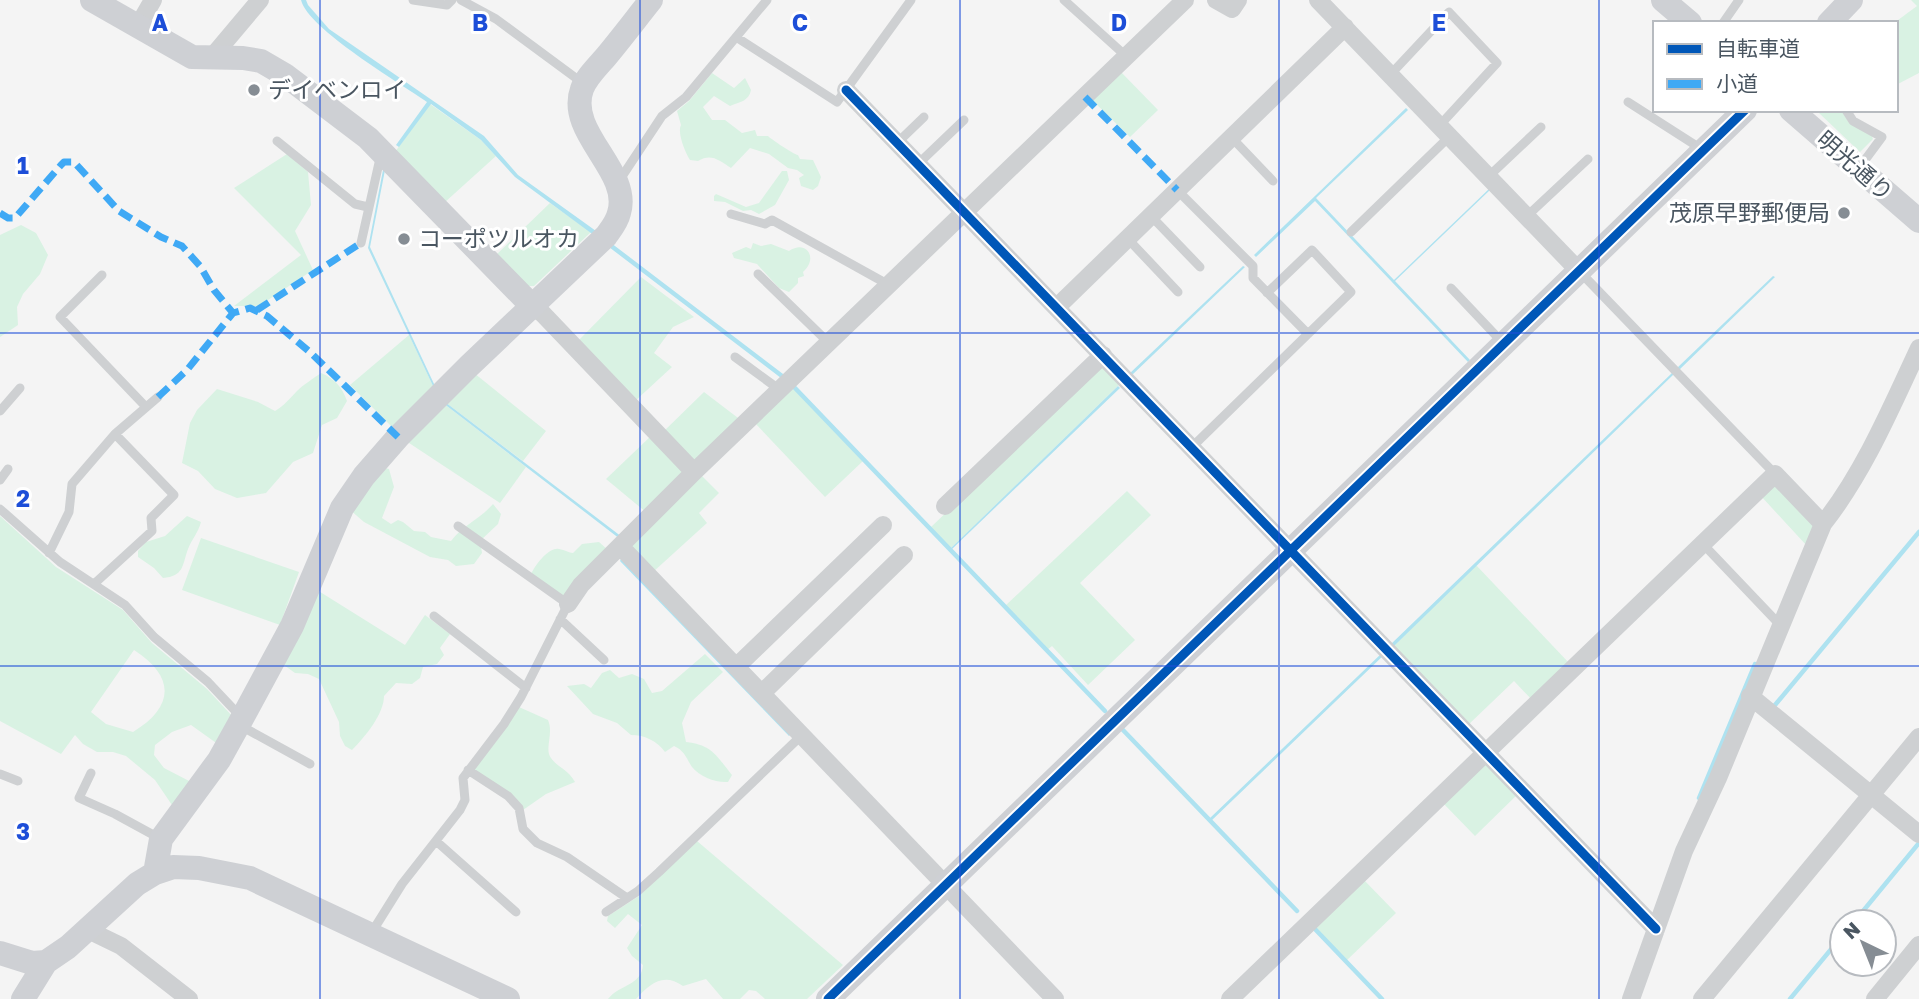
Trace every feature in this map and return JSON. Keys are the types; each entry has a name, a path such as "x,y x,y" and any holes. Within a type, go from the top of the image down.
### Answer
{"street":[{"path":"92,0 192,57 261,61 336,112 382,153 532,306 543,314 694,472"},
{"path":"138,26 153,0"},
{"path":"212,57 260,0"},
{"path":"155,873 161,839 219,760 241,721 292,626 342,508 364,476 398,437 606,236 615,223 621,204 616,185 581,114 579,103 584,84 651,0"},
{"path":"564,611 581,585 694,472 891,286 1185,0"},
{"path":"1216,0 1231,9 1238,0"},
{"path":"1663,0 1688,21"},
{"path":"1831,21 1851,0"},
{"path":"1326,3 1390,75 1580,272"},
{"path":"1057,307 1345,27"},
{"path":"846,90 1656,929"},
{"path":"828,999 1743,112"},
{"name":"明光通り","path":"1793,112 1919,221"},
{"path":"1632,999 1684,851 1718,778 1823,523 1842,499 1900,391 1919,348"},
{"path":"945,506 1103,355"},
{"path":"1230,999 1775,474 1823,523"},
{"path":"736,667 883,525"},
{"path":"620,546 1055,999"},
{"path":"762,693 904,555"},
{"path":"1750,696 1919,834"},
{"path":"1702,999 1919,737"},
{"path":"0,953 32,963 46,962 58,956 137,884 155,873 173,867 199,868 250,878 507,999"},
{"path":"88,930 121,946 189,999"},
{"path":"1875,999 1919,945"},
{"path":"23,999 46,962"}],"lane":[{"path":"413,0 447,5 452,0"},
{"path":"461,0 496,19 584,84"},
{"path":"616,185 662,116 686,97 767,0"},
{"path":"736,37 837,102 911,0"},
{"path":"1064,0 1126,57"},
{"path":"1724,21 1740,0"},
{"path":"1351,232 1445,131 1497,63 1448,12 1390,75"},
{"path":"1628,102 1704,151"},
{"path":"1847,112 1853,121 1882,137 1858,169"},
{"path":"897,143 924,117"},
{"path":"918,164 964,120"},
{"path":"1489,176 1541,127"},
{"path":"1231,138 1273,181"},
{"path":"278,141 355,204 369,207"},
{"path":"361,243 382,153"},
{"path":"1527,216 1588,159"},
{"path":"1177,190 1253,265 1252,278 1308,334"},
{"path":"731,214 765,224 772,220 891,286"},
{"path":"1151,216 1199,267"},
{"path":"1127,238 1178,292"},
{"path":"1192,447 1351,292 1312,250 1267,293"},
{"path":"1580,272 1775,474"},
{"path":"758,274 830,344"},
{"path":"102,275 60,317 146,407"},
{"path":"1451,288 1505,345"},
{"path":"735,357 780,390"},
{"path":"0,411 20,388"},
{"path":"49,553 69,512 72,484 115,434 158,397"},
{"path":"94,584 152,531 151,518 174,495 115,434"},
{"path":"0,480 8,469"},
{"path":"0,509 49,553 125,605 154,637 208,682 241,721 310,764"},
{"path":"458,526 564,611 604,660"},
{"path":"1702,543 1780,625"},
{"path":"371,934 401,884 460,810 465,800 463,778 504,724 526,688 564,611"},
{"path":"433,616 526,688"},
{"path":"606,912 659,872 802,735"},
{"path":"468,770 514,802 519,808 523,829 537,843 567,857 627,898"},
{"path":"91,773 79,798 161,839"},
{"path":"0,774 18,781"},
{"path":"436,841 516,912"}],"green space":[{"path":"1911,0 1919,0 1919,73 1898,84 1897,21 1917,6"},
{"path":"1120,71 1158,110 1130,137 1091,99"},
{"path":"712,73 734,88 745,78 751,90 746,99 730,106 714,96 703,107 712,120 725,120 742,133 755,130 757,136 768,136 800,159 813,160 821,177 818,186 813,190 801,186 799,178 804,175 788,168 769,154 750,148 731,168 711,158 690,160 681,137 677,111"},
{"path":"430,104 481,140 496,156 444,203 395,152"},
{"path":"1842,112 1850,124 1870,132 1873,139 1860,152 1819,113"},
{"path":"287,154 308,172 311,205 295,231 313,270 259,306 234,306 301,255 234,188"},
{"path":"782,171 787,171 789,180 775,205 759,214 714,201 716,194 746,207 759,203"},
{"path":"550,203 591,232 534,286 525,286 495,256"},
{"path":"21,225 36,233 48,255 40,274 23,294 17,307 18,325 0,337 0,235"},
{"path":"753,243 761,246 771,244 789,251 801,247 808,252 810,261 803,272 804,276 798,278 798,283 789,292 779,288 757,264 734,258 732,253 746,247 751,249"},
{"path":"641,277 694,317 673,327 654,353 672,367 634,402 577,342"},
{"path":"409,335 433,386 396,431 350,385"},
{"path":"1103,362 1122,382 950,549 930,528"},
{"path":"321,373 337,384 347,401 337,418 322,425 313,453 293,462 266,493 237,498 215,489 198,471 182,463 190,423 197,410 217,389 258,402 275,411"},
{"path":"474,373 546,431 523,461 445,402"},
{"path":"791,386 863,461 825,497 755,423"},
{"path":"704,392 742,421 698,464 663,432"},
{"path":"443,403 526,467 500,503 406,441"},
{"path":"652,435 685,470 647,513 606,479"},
{"path":"381,467 389,469 394,487 382,518 391,524 398,520 414,531 451,541 493,504 501,514 498,524 480,541 482,553 474,564 456,566 448,560 430,557 364,522 349,509"},
{"path":"701,475 719,493 699,513 707,523 653,572 631,545"},
{"path":"1774,482 1818,523 1807,546 1760,495"},
{"path":"1127,491 1151,515 1080,583 1135,640 1088,685 1052,646 1047,650 1005,606"},
{"path":"0,516 56,567 123,610 152,643 207,689 234,718 219,745 191,725 172,732 155,745 154,755 164,768 193,783 174,808 155,780 126,756 113,752 97,752 83,744 75,735 61,754 0,721","holes":["134,650 157,670 165,691 163,702 147,722 133,732 106,724 91,712"]},
{"path":"187,516 201,522 200,526 179,572 163,578 138,557 138,551 146,542 165,536"},
{"path":"201,538 299,572 280,625 182,590"},
{"path":"599,542 608,550 565,597 531,574 541,559 552,550 573,553 582,544"},
{"path":"1476,565 1570,664 1533,701 1514,681 1467,726 1392,648"},
{"path":"317,590 405,645 425,615 450,634 440,648 444,655 437,664 423,667 420,678 412,684 396,683 384,696 377,718 352,750 345,746 340,736 339,722 319,679 308,674 295,673 281,663"},
{"path":"705,654 723,672 691,702 682,723 686,742 713,752 732,775 728,782 699,774 678,748 674,746 665,752 650,739 631,735 617,723 593,714 567,686 584,684 591,688 602,673 610,670 619,678 632,674 644,679 652,693 662,691"},
{"path":"519,707 548,720 549,754 575,782 546,794 523,810 473,770"},
{"path":"1487,758 1520,792 1475,836 1442,802"},
{"path":"697,841 843,965 807,999 765,999 756,991 749,990 740,999 723,999 706,979 683,986 663,980 646,989 636,999 608,999 634,981 643,965 627,948 642,925 628,914 615,928 607,921 608,916 639,896"},
{"path":"1363,879 1396,913 1346,961 1313,927"}],"water":[{"path":"301,0 306,0 329,29 484,136 518,175 596,231 595,236 515,177 481,140 431,104 399,147 396,145 427,102 337,40 307,12"},
{"path":"1406,108 1408,110 1316,198 1394,280 1491,189 1395,281 1470,360 1468,362 1315,201 1256,257 1254,255"},
{"path":"383,170 370,247 435,386 368,248"},
{"path":"1245,267 1131,376 1129,374"},
{"path":"1775,277 1679,370 1677,368"},
{"path":"1672,373 1674,374 1392,648 1390,645"},
{"path":"1118,386 1120,388 950,549"},
{"path":"443,403 622,537 620,539"},
{"path":"621,559 791,734 789,736 620,561"},
{"path":"1383,652 1385,654 1211,821 1209,819"}],"waterway":[{"path":"610,245 782,376"},
{"path":"795,388 1105,711"},
{"path":"1775,705 1919,532"},
{"path":"1699,798 1755,664"},
{"path":"1122,729 1297,911"},
{"path":"1866,908 1919,843"},
{"path":"1313,927 1382,999"},
{"path":"1790,999 1828,953"}],"marked path":[{"path":"1085,97 1177,190"},
{"path":"0,213 8,218 15,218 64,162 74,162 119,211 161,237 182,246 200,266 214,290 233,313"},
{"path":"257,310 361,243"},
{"path":"158,397 187,370 233,313 250,308 267,316 311,353 398,437"}],"cycle path":[{"path":"846,90 1656,929"},
{"path":"828,999 1743,112"}],"place":[{"name":"デイベンロイ","path":"254,90"},
{"name":"茂原早野郵便局","path":"1844,213"},
{"name":"コーポツルオカ","path":"404,239"}]}
